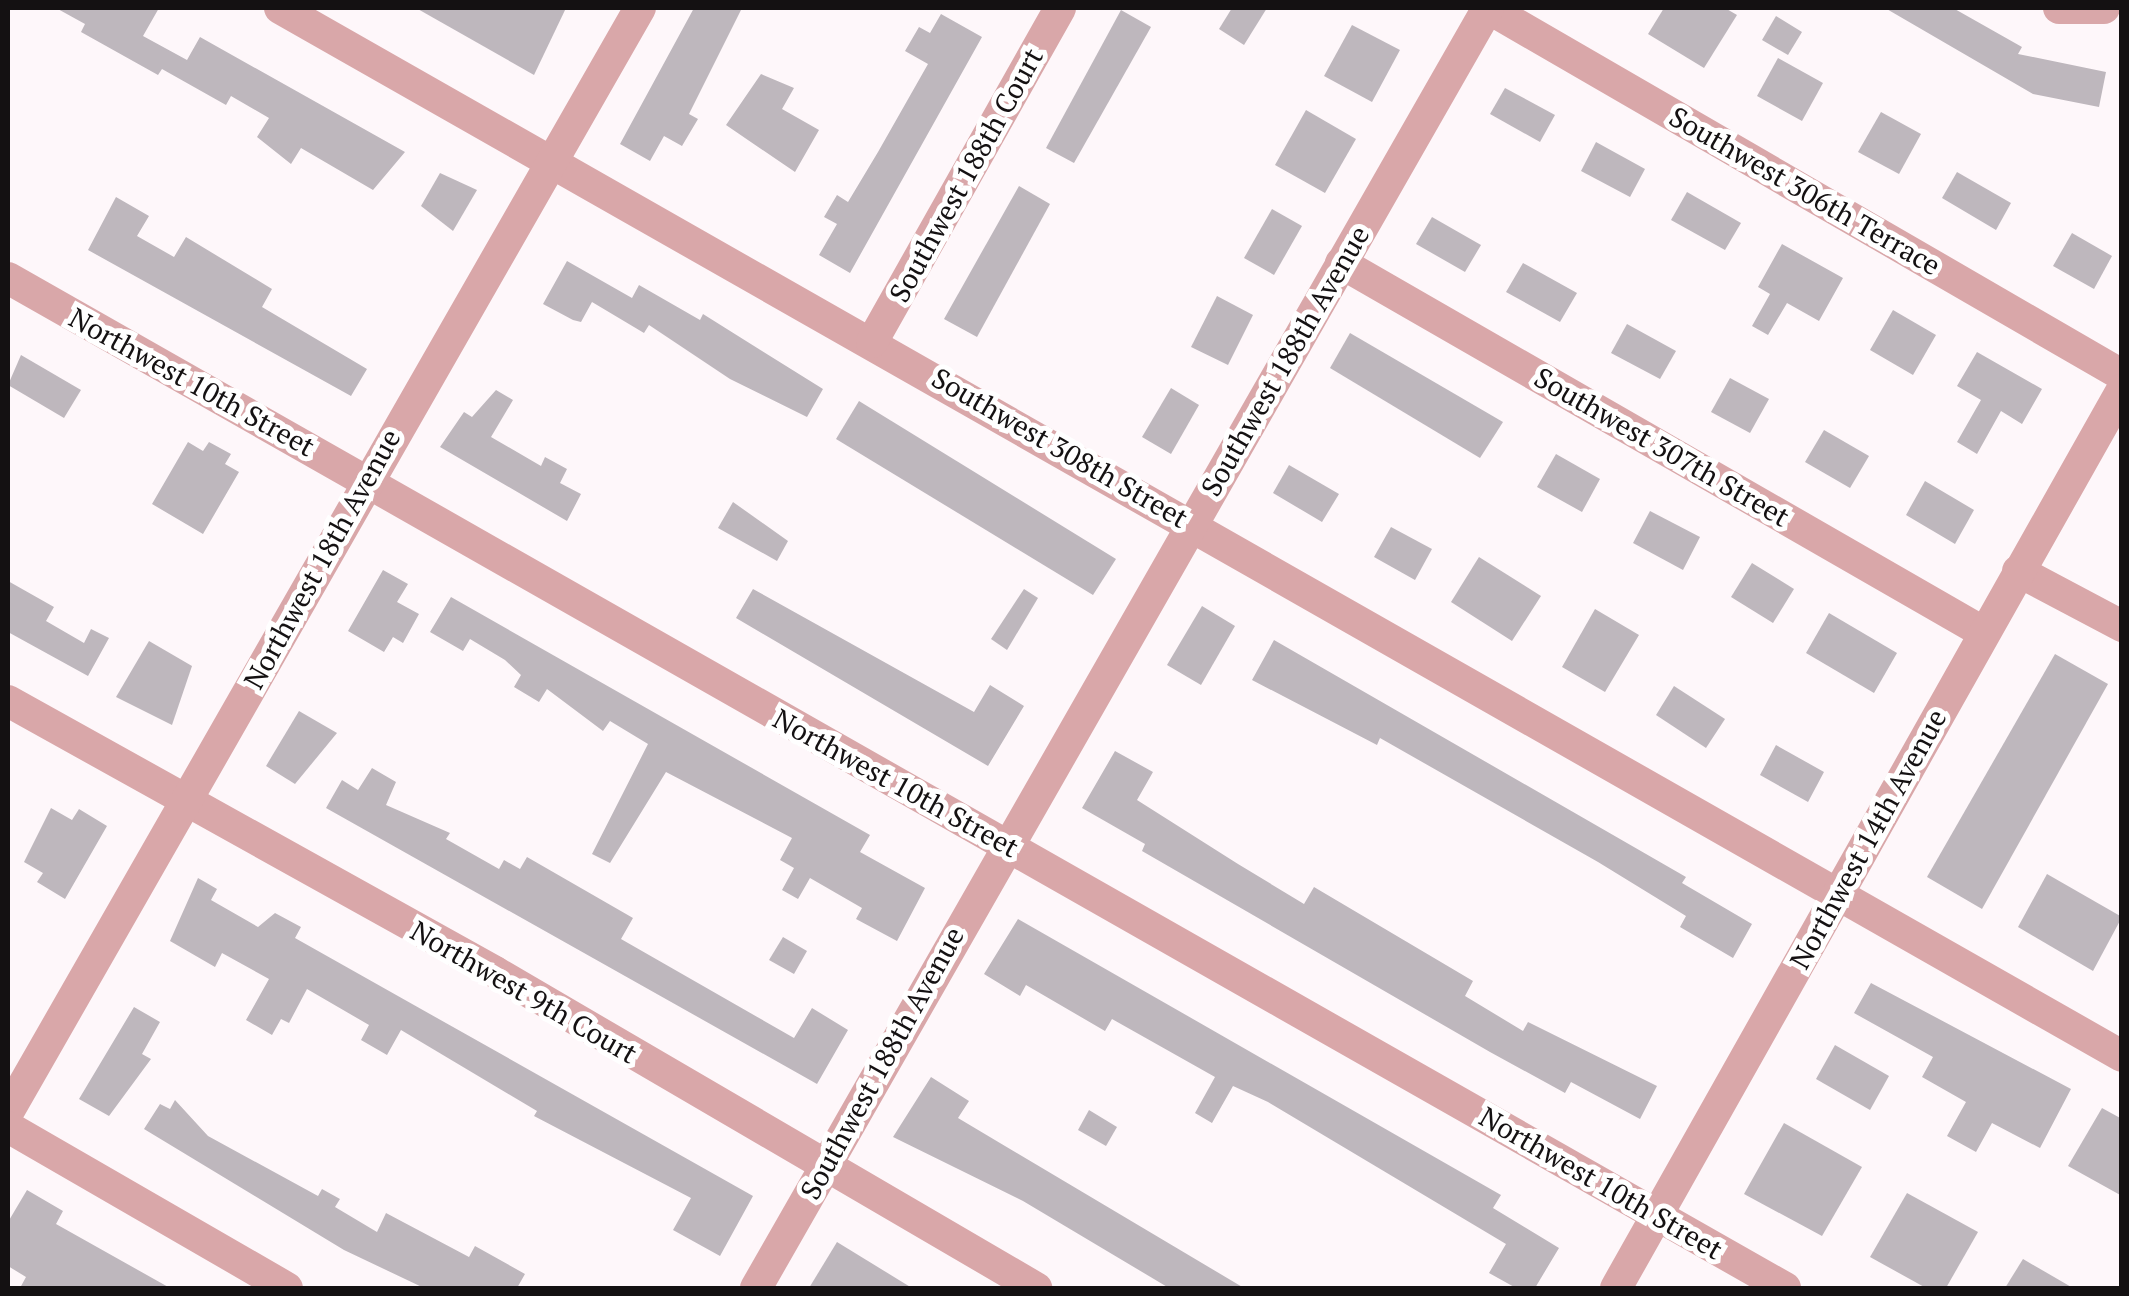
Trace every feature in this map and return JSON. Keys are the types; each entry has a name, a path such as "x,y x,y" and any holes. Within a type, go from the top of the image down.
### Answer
{"street":[{"name":"Southwest 308th Street","path":"280,8 2122,1056"},
{"name":"Northwest 18th Avenue","path":"8,1112 186,802 364,479 640,8"},
{"name":"Southwest 188th Court","path":"872,342 1060,8"},
{"name":"Southwest 188th Avenue","path":"756,1288 1006,843 1488,8"},
{"name":"Southwest 306th Terrace","path":"1488,8 2122,374"},
{"path":"2059,8 2100,10"},
{"name":"Southwest 307th Street","path":"1340,263 1983,632"},
{"name":"Northwest 10th Street","path":"8,278 364,479 671,661 1006,843 1784,1288"},
{"name":"Northwest 14th Avenue","path":"1616,1288 2122,390"},
{"path":"2018,570 2122,626"},
{"name":"Northwest 9th Court","path":"8,702 1036,1288"},
{"path":"8,1127 287,1288"}],"building":[{"path":"56,8 159,8 143,36 187,60 200,37 405,152 373,190 301,148 291,164 257,137 269,118 231,96 226,105 162,69 158,75 81,32 85,24"},
{"path":"416,8 566,8 534,75"},
{"path":"694,8 742,8 689,114 698,119 682,146 664,136 650,161 620,144"},
{"path":"1232,8 1267,8 1244,45 1219,29"},
{"path":"1664,8 1725,8 1737,15 1704,68 1648,34"},
{"path":"1885,8 1953,8 2022,47 2018,54 2106,72 2099,107 2033,94"},
{"path":"1121,10 1151,27 1074,163 1046,148"},
{"path":"941,14 982,37 850,273 819,255 837,224 824,217 837,195 848,202 878,152 928,64 905,51 919,27 930,33"},
{"path":"1776,16 1802,32 1788,55 1762,40"},
{"path":"1352,25 1400,50 1372,102 1324,76"},
{"path":"1778,58 1823,83 1802,121 1757,96"},
{"path":"761,74 794,88 782,109 819,130 795,172 726,125"},
{"path":"1505,88 1555,115 1540,142 1490,114"},
{"path":"1306,110 1356,139 1325,193 1275,165"},
{"path":"1881,112 1921,134 1899,174 1858,152"},
{"path":"1596,142 1645,169 1630,197 1581,171"},
{"path":"1957,172 2011,203 1996,230 1942,198"},
{"path":"440,173 477,190 453,231 421,206"},
{"path":"1019,186 1050,204 977,337 944,319"},
{"path":"1687,192 1741,223 1725,250 1671,220"},
{"path":"116,197 149,216 137,236 174,257 186,237 272,289 262,307 367,369 351,396 88,250"},
{"path":"1272,209 1302,226 1274,275 1244,258"},
{"path":"1432,217 1481,245 1465,272 1416,244"},
{"path":"2072,233 2112,256 2094,289 2053,266"},
{"path":"1782,244 1843,278 1819,321 1787,303 1768,335 1752,326 1770,294 1758,287"},
{"path":"567,261 632,298 639,285 700,320 703,314 823,389 807,417 730,379 649,325 644,333 592,302 581,322 543,304"},
{"path":"1523,263 1577,293 1560,322 1506,292"},
{"path":"1217,296 1253,315 1228,365 1191,347"},
{"path":"1893,310 1936,335 1913,375 1870,350"},
{"path":"1627,324 1676,351 1660,379 1611,353"},
{"path":"1350,333 1503,422 1480,458 1330,368"},
{"path":"1977,352 2042,389 2022,424 2001,411 1977,454 1957,442 1981,400 1957,386"},
{"path":"21,355 81,390 64,418 8,385"},
{"path":"1730,378 1769,399 1750,433 1711,412"},
{"path":"1171,388 1199,405 1171,454 1142,437"},
{"path":"496,390 513,400 491,437 541,466 545,457 567,469 560,483 581,494 567,521 440,447 464,412 472,417"},
{"path":"859,401 1116,559 1093,595 836,439"},
{"path":"1824,430 1869,456 1850,488 1805,462"},
{"path":"188,442 203,451 209,442 231,454 225,464 239,472 203,534 152,504"},
{"path":"1556,454 1600,479 1582,512 1537,487"},
{"path":"1289,465 1339,494 1322,522 1273,493"},
{"path":"1925,481 1974,510 1955,544 1906,515"},
{"path":"733,502 788,541 777,561 718,528"},
{"path":"1650,511 1700,537 1683,570 1633,543"},
{"path":"1391,527 1432,549 1415,580 1374,557"},
{"path":"1479,557 1541,596 1512,641 1451,602"},
{"path":"1752,563 1794,589 1773,623 1731,597"},
{"path":"383,570 408,584 397,602 419,614 403,643 393,637 384,652 348,631"},
{"path":"8,581 54,607 46,621 84,643 91,629 109,638 88,676 8,632"},
{"path":"753,589 974,712 990,685 1024,706 988,766 736,618"},
{"path":"1024,589 1038,598 1007,650 991,639"},
{"path":"451,597 870,835 860,852 925,888 897,941 856,919 862,908 810,878 798,899 782,890 794,868 780,860 792,838 666,772 610,863 592,854 648,744 610,721 603,731 547,689 539,702 514,687 521,675 505,660 470,639 463,651 430,632"},
{"path":"1202,606 1235,626 1201,685 1167,665"},
{"path":"1595,609 1639,635 1605,692 1562,667"},
{"path":"1829,613 1897,653 1874,693 1806,653"},
{"path":"1274,640 1686,877 1682,883 1752,924 1733,958 1680,927 1686,916 1598,862 1380,738 1377,745 1252,680"},
{"path":"149,641 192,666 172,725 116,697"},
{"path":"2055,654 2108,684 1982,909 1927,877"},
{"path":"1674,686 1725,719 1706,748 1656,715"},
{"path":"299,711 337,733 295,784 266,766"},
{"path":"1776,745 1824,772 1808,802 1760,775"},
{"path":"1115,751 1153,772 1137,800 1238,864 1304,904 1314,887 1473,981 1465,996 1523,1031 1528,1022 1657,1086 1640,1119 1571,1082 1565,1093 1142,851 1145,844 1082,808"},
{"path":"372,768 396,782 386,805 450,833 446,839 499,869 504,860 520,869 527,857 633,918 621,939 794,1038 812,1008 848,1030 817,1084 326,808 342,780 358,790"},
{"path":"51,808 72,820 79,809 107,826 65,899 37,882 43,873 24,862"},
{"path":"2047,874 2122,917 2093,971 2018,927"},
{"path":"198,878 217,889 211,900 258,927 275,913 301,927 295,938 753,1196 720,1256 673,1230 691,1198 534,1116 537,1111 401,1030 387,1055 361,1040 369,1025 307,989 289,1023 281,1019 272,1035 246,1020 269,979 222,953 215,967 170,941"},
{"path":"1018,919 1501,1195 1493,1208 1559,1248 1535,1288 1516,1288 1489,1273 1506,1244 1268,1102 1233,1086 1212,1123 1195,1113 1215,1077 1112,1019 1105,1031 1026,985 1020,996 984,974"},
{"path":"783,937 807,951 794,974 769,960"},
{"path":"1871,983 2071,1089 2040,1148 1992,1123 1976,1152 1947,1136 1966,1102 1922,1077 1933,1057 1854,1013"},
{"path":"134,1007 160,1022 142,1054 151,1059 109,1116 79,1099"},
{"path":"1835,1045 1889,1076 1870,1110 1816,1079"},
{"path":"931,1077 969,1101 958,1118 1244,1288 1169,1288 1023,1201 893,1137"},
{"path":"175,1100 208,1136 318,1196 322,1189 340,1199 335,1207 377,1232 386,1213 469,1257 475,1246 525,1274 517,1288 424,1288 344,1250 144,1129 160,1104 170,1109"},
{"path":"2102,1108 2122,1119 2122,1196 2068,1166"},
{"path":"1089,1110 1117,1127 1106,1146 1078,1130"},
{"path":"1784,1123 1862,1167 1822,1236 1744,1194"},
{"path":"27,1190 63,1211 56,1224 170,1288 20,1288 26,1277 8,1266 8,1222"},
{"path":"1907,1193 1978,1232 1946,1288 1926,1288 1870,1257"},
{"path":"837,1242 912,1288 809,1288"},
{"path":"2023,1259 2073,1288 2005,1288"}]}
